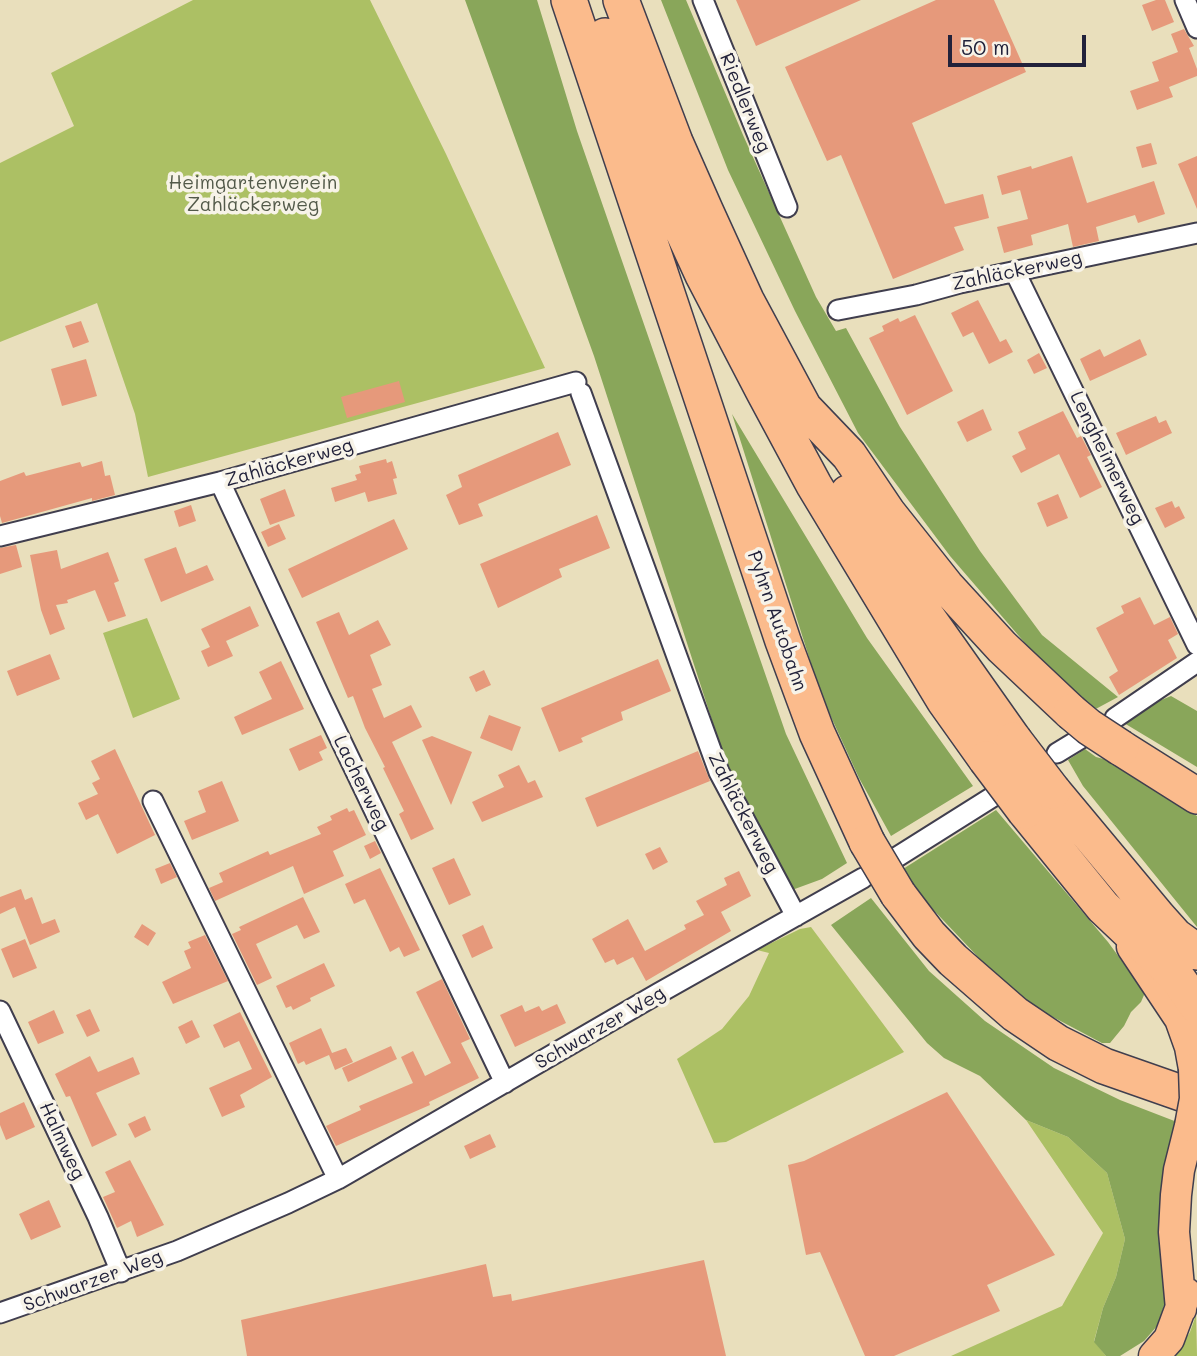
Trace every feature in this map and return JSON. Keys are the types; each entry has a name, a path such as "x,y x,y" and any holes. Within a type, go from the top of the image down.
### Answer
{"highway":[{"name":"Pyhrn Autobahn","path":"569,0 783,641 817,733 882,850 898,894 929,935 953,960 1015,1014 1058,1043 1104,1066 1189,1096"},
{"path":"592,0 651,162 727,322 814,485 944,700 986,760 1103,907 1176,976 1197,1006"},
{"path":"621,0 675,142 705,210 746,300 833,468 901,580 1014,740 1158,917 1175,936 1197,951"},
{"path":"804,408 849,454 888,513 946,586 1075,725 1118,733 1197,796"}],"main road":[{"path":"1103,907 1180,1019 1190,1047 1189,1096 1174,1232 1181,1309"},
{"path":"1154,1356 1169,1339 1195,1277 1190,1229 1193,1181 1197,1169"}],"street":[{"name":"Riedlerweg","path":"703,0 787,206"},
{"path":"1185,0 1197,28"},
{"name":"Zahläckerweg","path":"838,310 1197,233"},
{"name":"Lengheimerweg","path":"1015,272 1197,645"},
{"name":"Zahläckerweg","path":"0,536 220,482 579,387 719,772 796,916"},
{"name":"Lacherweg","path":"220,482 505,1083"},
{"path":"1118,733 1197,662"},
{"path":"1057,753 1075,725"},
{"path":"882,850 994,796"},
{"path":"153,801 338,1178"},
{"name":"Schwarzer Weg","path":"0,1313 121,1272 244,1222 338,1178 863,878"},
{"name":"Halmweg","path":"0,1011 92,1204 121,1272"}],"green space":[{"name":"Heimgartenverein Zahläckerweg","path":"193,0 370,0 446,154 545,368 148,477 135,414 97,303 0,342 0,163 74,126 51,73"},
{"path":"465,0 537,0 577,131 786,734 847,863 822,879 792,890 732,782 594,356"},
{"path":"661,0 686,0 816,297 836,331 846,328 900,427 980,551 1042,635 1118,697 1092,711 1037,657 950,556 858,433 795,311 728,170"},
{"path":"732,414 867,638 973,786 891,836 859,778 821,695"},
{"path":"147,618 180,699 133,718 103,633"},
{"path":"1171,696 1197,711 1197,767 1124,723 1149,705"},
{"path":"1085,749 1096,757 1111,761 1197,816 1197,927 1083,786 1068,760"},
{"path":"996,810 1108,942 1143,990 1141,1002 1110,1043 1102,1043 1017,998 924,900 903,869"},
{"path":"871,898 929,971 985,1021 1054,1068 1120,1100 1177,1122 1168,1292 1158,1325 1144,1341 1120,1356 1106,1356 1094,1342 1103,1308 1116,1277 1125,1239 1107,1173 1068,1137 1026,1120 980,1076 944,1058 927,1043 831,925"},
{"path":"811,927 904,1052 726,1142 714,1143 677,1059 722,1029 749,996 769,953 757,950 800,929"},
{"path":"1026,1120 1068,1137 1107,1173 1125,1239 1116,1277 1103,1308 1094,1341 1106,1356 951,1356 1062,1306 1103,1233"},
{"path":"1196,1315 1197,1356 1175,1356 1190,1332"}],"building":[{"path":"736,0 861,0 756,46"},
{"path":"936,0 994,0 1026,72 912,123 945,204 983,194 989,218 954,227 964,250 893,279 841,155 827,161 785,67"},
{"path":"1165,0 1174,22 1152,31 1142,5"},
{"path":"1184,29 1194,46 1189,48 1197,76 1169,87 1173,97 1137,110 1130,91 1159,81 1152,62 1178,52 1171,34"},
{"path":"1151,143 1157,164 1142,168 1136,147"},
{"path":"1072,156 1087,203 1154,181 1165,214 1138,223 1135,215 1096,227 1099,241 1073,247 1068,224 1031,235 1033,245 1004,253 997,227 1028,219 1020,190 1002,195 997,176 1031,166 1032,169"},
{"path":"1197,156 1197,209 1178,164"},
{"path":"978,300 1000,342 1006,339 1013,352 989,364 973,332 963,337 951,313"},
{"path":"915,315 953,391 907,415 869,338 884,331 882,326 898,318 900,322"},
{"path":"81,321 89,342 73,348 65,326"},
{"path":"1140,339 1147,355 1090,381 1080,359 1100,349 1104,357"},
{"path":"1039,353 1047,368 1034,374 1027,360"},
{"path":"86,359 97,396 62,406 51,369"},
{"path":"399,381 405,402 347,418 341,397"},
{"path":"983,409 992,430 967,442 957,422"},
{"path":"1063,411 1077,438 1081,436 1091,455 1087,457 1102,487 1080,498 1059,454 1021,473 1012,456 1026,449 1018,432"},
{"path":"1156,416 1159,423 1166,420 1172,433 1126,455 1116,433"},
{"path":"558,432 571,465 478,504 483,516 459,525 446,495 462,487 458,475"},
{"path":"386,459 387,463 392,461 397,478 393,479 397,494 368,502 365,492 335,502 331,488 357,480 355,475 361,473 359,466"},
{"path":"102,461 105,476 110,475 115,495 92,501 92,498 2,523 0,481 24,472 26,476 80,462 82,467"},
{"path":"285,489 295,516 270,525 260,499"},
{"path":"1058,494 1068,518 1047,527 1037,503"},
{"path":"1172,501 1175,508 1179,506 1185,518 1165,528 1155,508"},
{"path":"191,505 196,521 179,527 174,511"},
{"path":"597,515 610,548 559,569 562,577 498,608 480,564"},
{"path":"394,519 408,549 302,598 288,569"},
{"path":"279,524 286,539 268,547 261,532"},
{"path":"16,545 22,567 0,574 0,548"},
{"path":"176,547 186,574 207,565 214,580 161,602 144,559"},
{"path":"57,550 61,569 108,552 119,581 114,583 126,616 108,622 95,590 67,600 68,603 56,605 65,629 50,635 41,610 30,555"},
{"path":"1140,597 1154,625 1170,617 1178,634 1168,640 1177,658 1119,695 1109,677 1118,671 1096,628 1124,613 1121,606"},
{"path":"250,606 259,626 226,641 233,656 208,667 201,651 210,647 201,629"},
{"path":"339,612 349,635 378,620 391,645 370,655 382,685 372,689 384,718 411,705 422,727 392,742 434,829 411,840 399,814 404,811 383,768 385,767 365,728 353,696 348,698 316,622"},
{"path":"50,654 60,679 17,696 7,671"},
{"path":"658,659 671,691 621,712 623,720 581,738 583,742 559,752 541,708"},
{"path":"281,661 304,709 242,735 234,717 272,699 259,672"},
{"path":"484,670 491,685 476,692 469,677"},
{"path":"489,715 521,727 512,751 480,738"},
{"path":"321,735 327,748 319,752 323,760 299,771 289,749"},
{"path":"432,736 472,752 451,805 422,740"},
{"path":"115,749 155,835 117,854 98,814 86,820 78,803 98,794 92,783 100,779 91,761"},
{"path":"698,751 710,781 597,827 585,798"},
{"path":"519,765 528,783 535,780 543,797 482,822 472,802 504,787 498,775"},
{"path":"222,781 239,821 192,840 184,821 206,812 198,791"},
{"path":"347,808 349,812 354,810 366,835 333,851 344,876 304,894 293,866 215,901 209,888 223,882 219,873 268,851 270,855 321,834 317,827 332,820 330,816"},
{"path":"375,841 381,853 370,859 364,846"},
{"path":"660,847 668,862 653,870 645,854"},
{"path":"454,858 471,895 449,905 432,868"},
{"path":"170,863 177,877 161,884 155,869"},
{"path":"380,868 420,950 404,957 399,947 390,952 365,899 354,904 345,884"},
{"path":"739,871 751,896 721,912 731,931 646,981 633,957 617,965 614,959 605,963 592,939 628,919 645,951 686,929 684,925 704,915 696,901 727,885 724,878"},
{"path":"21,889 25,900 32,897 42,924 55,919 60,932 30,945 15,907 0,914 0,897"},
{"path":"303,897 320,932 304,939 297,925 256,944 272,978 257,985 232,934 241,930 239,927"},
{"path":"142,924 156,933 148,946 134,937"},
{"path":"483,925 493,948 472,958 462,935"},
{"path":"205,935 228,981 173,1004 162,982 191,968 184,951 191,948 188,942"},
{"path":"25,939 37,968 13,978 1,949"},
{"path":"324,963 335,986 293,1010 291,1006 286,1008 276,986"},
{"path":"442,979 470,1039 461,1043 479,1078 429,1102 430,1105 336,1146 326,1126 361,1110 359,1106 413,1083 401,1057 413,1051 425,1076 451,1063 416,992"},
{"path":"557,1004 566,1023 515,1047 500,1015 522,1005 525,1012 539,1006 542,1011"},
{"path":"90,1009 100,1031 87,1037 76,1015"},
{"path":"54,1010 64,1033 38,1044 28,1022"},
{"path":"240,1012 272,1077 240,1095 245,1107 222,1117 209,1088 252,1069 239,1041 224,1048 213,1025"},
{"path":"192,1020 200,1037 186,1044 178,1027"},
{"path":"321,1028 332,1053 346,1048 353,1062 335,1070 329,1055 306,1065 304,1061 298,1064 289,1043"},
{"path":"391,1046 397,1059 348,1082 342,1068"},
{"path":"90,1056 98,1072 133,1057 140,1074 96,1093 117,1135 92,1147 70,1096 66,1097 55,1074"},
{"path":"947,1092 1055,1255 987,1285 1000,1311 894,1356 865,1356 820,1252 806,1255 788,1165 804,1161"},
{"path":"24,1102 35,1127 6,1140 0,1125 0,1113"},
{"path":"145,1116 151,1130 135,1138 128,1124"},
{"path":"490,1134 496,1147 470,1159 464,1146"},
{"path":"130,1160 164,1225 137,1237 131,1221 117,1228 103,1197 115,1192 105,1172"},
{"path":"49,1200 61,1227 31,1240 19,1214"},
{"path":"704,1260 726,1356 247,1356 241,1320 486,1264 493,1297 511,1294 512,1301"}]}
